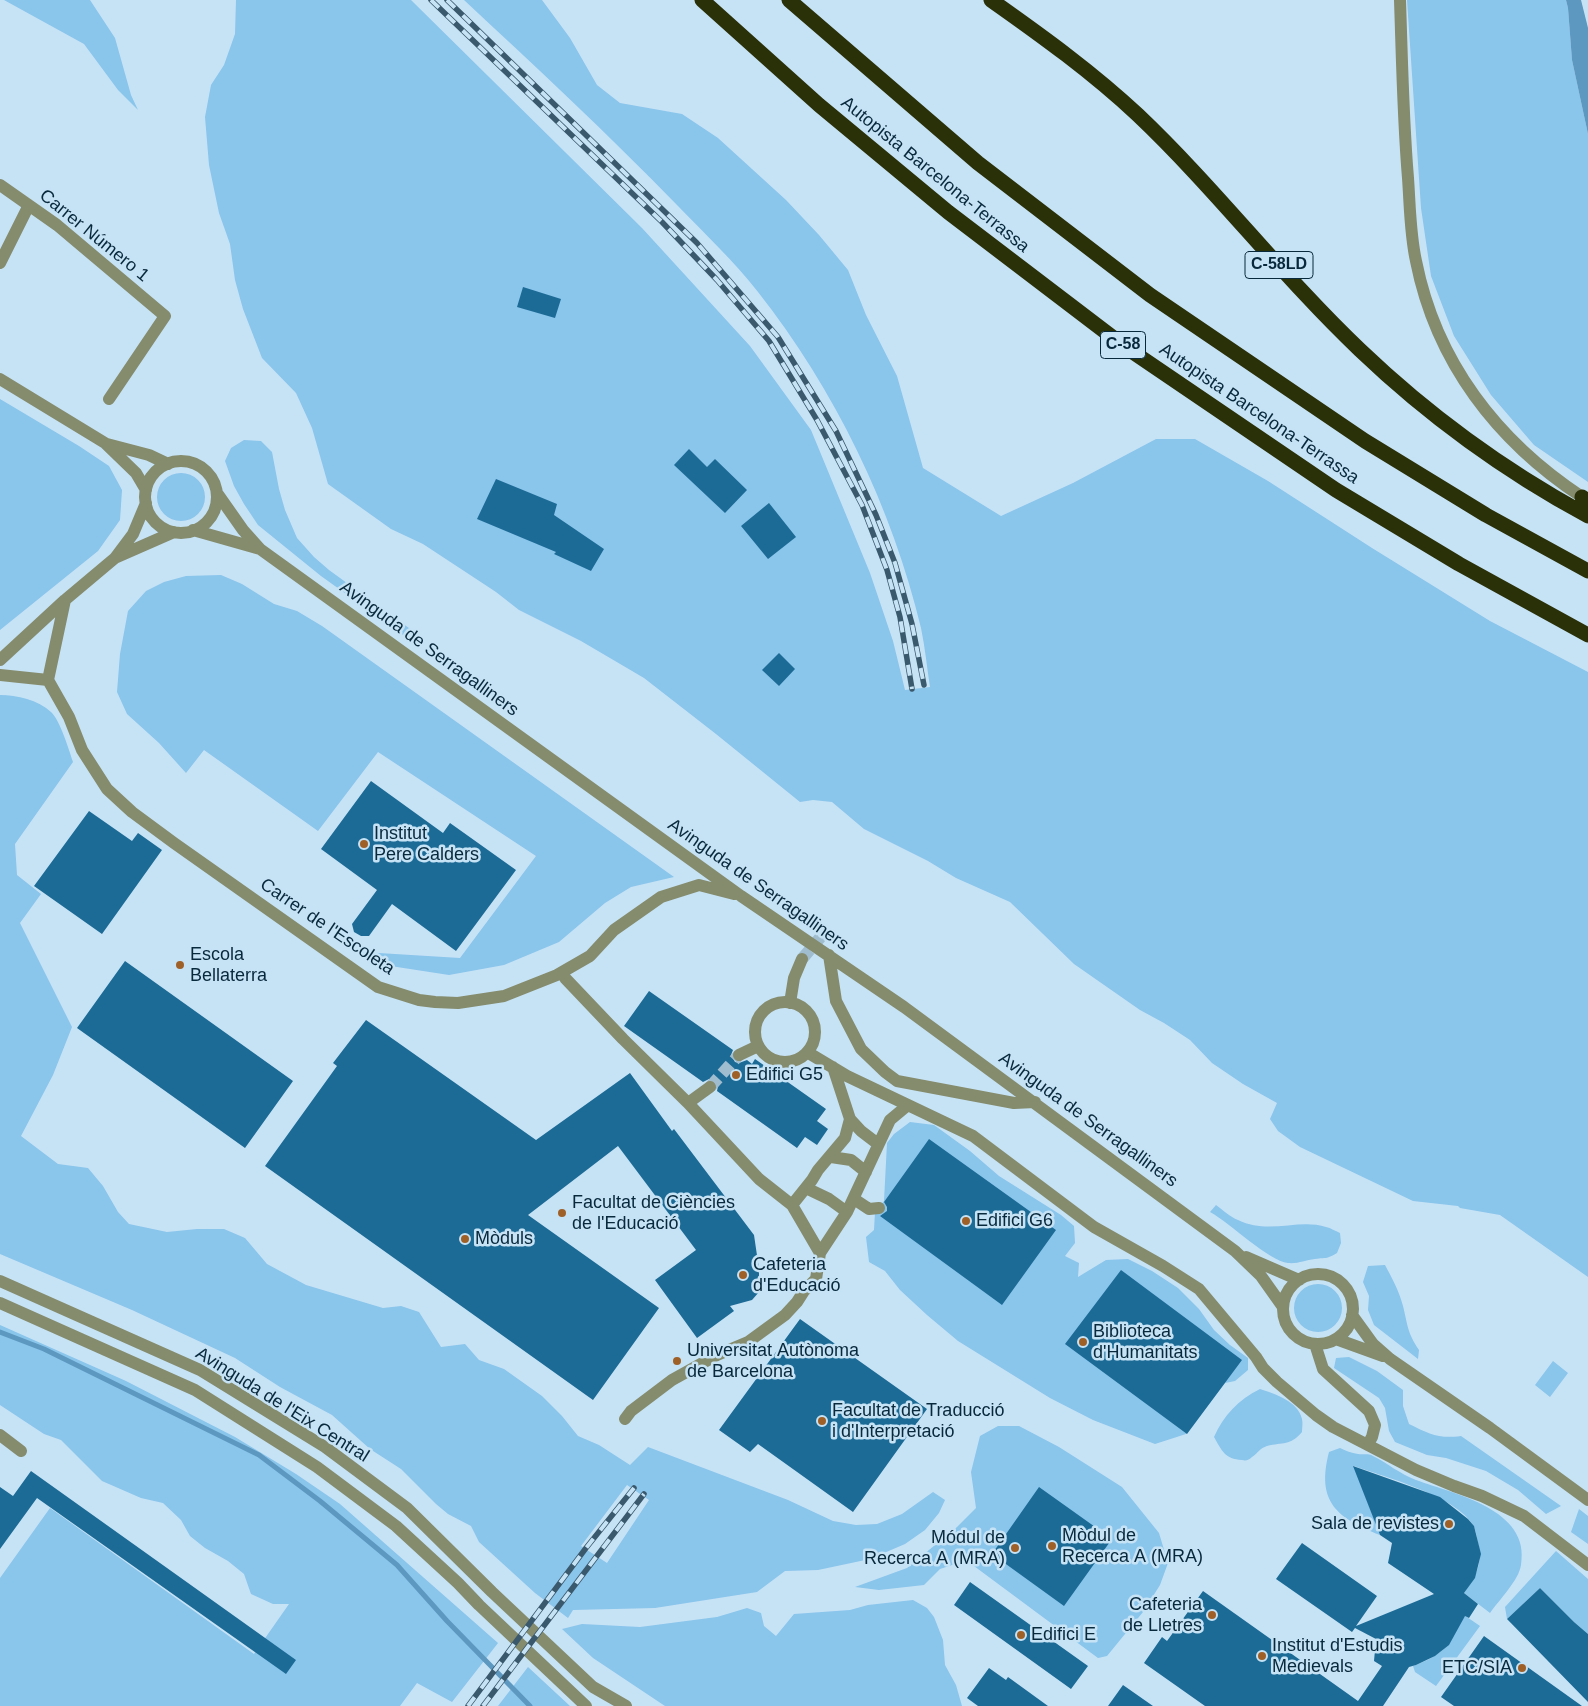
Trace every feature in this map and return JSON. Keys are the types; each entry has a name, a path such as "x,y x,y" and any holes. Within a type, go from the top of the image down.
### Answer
{"highway":[{"name":"Autopista Barcelona-Terrassa","path":"702,0 819,105 948,212 1124,346 1336,490 1459,564 1586,633"},
{"name":"Autopista Barcelona-Terrassa","path":"789,0 978,163 1150,294 1365,441 1486,514 1588,571"},
{"name":"C-58LD","path":"991,0 1067,54 1139,116 1184,162 1314,304 1407,393 1456,432 1504,466 1585,506"}],"street":[{"path":"1400,0 1404,131 1410,220 1415,260 1424,296 1435,326 1452,361 1471,392 1492,419 1535,463 1585,506"},
{"name":"Carrer Número 1","path":"0,185 56,225 165,316 109,399"},
{"path":"0,263 29,205"},
{"path":"0,379 105,443 136,472 146,497 148,510 155,522 174,532"},
{"path":"105,443 149,455 168,464"},
{"path":"0,660 114,558 133,534 152,476 159,469 168,464 186,461 199,466 212,479 217,493 215,507 211,516 204,524 192,530 174,532 114,558"},
{"name":"Avinguda de Serragalliners","path":"217,493 243,530 260,549 741,896 904,1007 1035,1102 1235,1251 1261,1276 1283,1307"},
{"name":"Avinguda de Serragalliners","path":"192,530 260,549"},
{"path":"0,675 48,680 65,600"},
{"name":"Carrer de l'Escoleta","path":"48,680 69,717 82,750 107,789 132,812 378,987 419,1000 458,1003 504,996 557,975 590,956 614,930 660,897 699,885 741,896"},
{"path":"829,956 836,1001 848,1026 861,1048 885,1072 898,1081 1014,1103 1035,1102"},
{"name":"Avinguda de Serragalliners","path":"790,1003 794,978 802,959"},
{"path":"565,978 617,1033 688,1103 759,1179 792,1205 820,1253"},
{"path":"790,1003 806,1011 814,1026 815,1036 808,1052 791,1062 782,1062 764,1054 758,1046 755,1028 758,1018 771,1005 790,1003"},
{"path":"739,1055 758,1046"},
{"path":"808,1052 847,1076 974,1136 1094,1227 1163,1266 1199,1289 1263,1368 1316,1415 1333,1427 1416,1470 1482,1496 1524,1516 1588,1566"},
{"path":"832,1067 850,1120 878,1144"},
{"path":"898,1081 908,1105"},
{"path":"688,1103 710,1087"},
{"path":"625,1419 631,1411 672,1380 717,1355 748,1342 785,1315 816,1279 820,1253 854,1199 890,1120 908,1105"},
{"path":"792,1205 845,1138 850,1120"},
{"path":"831,1157 851,1160 866,1172"},
{"path":"806,1188 829,1199 847,1212"},
{"path":"854,1199 868,1209 879,1208"},
{"name":"Avinguda de Serragalliners","path":"1235,1251 1266,1267 1299,1280"},
{"path":"1317,1274 1326,1275 1344,1286 1350,1296 1353,1307 1352,1315 1345,1331 1336,1340 1325,1344 1314,1344 1299,1339 1285,1323 1283,1307 1288,1291 1299,1280 1317,1274"},
{"name":"Avinguda de l'Eix Central","path":"0,1281 200,1370 325,1447 407,1508 492,1592 593,1687 626,1706"},
{"name":"Avinguda de l'Eix Central","path":"0,1303 195,1390 317,1467 396,1526 586,1706"},
{"path":"1352,1315 1373,1344 1390,1359 1490,1428 1588,1500"},
{"path":"1336,1340 1358,1346 1390,1359"},
{"path":"1314,1344 1323,1369 1368,1411 1375,1425 1368,1444"},
{"path":"0,1435 21,1451"}],"shaded area":[{"path":"4,0 90,0 115,38 131,95 138,110 118,90 84,44"},
{"path":"236,0 411,0 642,228 750,346 811,430 870,573 893,641 905,690 930,687 921,628 909,583 877,494 858,451 812,369 758,292 729,258 598,127 464,0 542,0 570,38 597,85 620,103 682,114 718,138 786,200 848,270 866,315 897,376 923,468 1001,516 1073,483 1156,439 1195,439 1268,481 1490,621 1588,672 1588,1277 1500,1215 1460,1208 1458,1206 1413,1201 1300,1147 1278,1131 1270,1119 1277,1103 1243,1084 1212,1063 1190,1040 1140,1010 1074,964 1010,902 956,878 928,861 864,829 832,802 813,800 800,802 644,678 581,641 519,610 496,592 423,544 391,529 328,484 312,428 296,393 262,358 243,309 235,280 230,244 219,213 209,165 205,117 211,85 224,65 235,34"},
{"path":"1407,0 1566,0 1572,60 1588,134 1588,482 1534,445 1491,395 1454,336 1431,276 1421,208"},
{"path":"1566,0 1581,0 1588,28 1588,134 1572,60"},
{"path":"0,399 109,466 122,490 120,520 98,551 0,630"},
{"path":"244,440 261,441 272,452 285,510 297,538 329,570 424,639 420,647 321,576 258,525 234,486 225,461 231,448"},
{"path":"176,473 186,473 198,480 205,492 205,502 198,514 186,521 176,521 168,517 161,510 157,502 157,492 161,484 168,477"},
{"path":"221,575 242,584 274,604 297,611 322,626 674,877 631,887 605,903 559,942 504,965 449,975 384,965 362,952 460,958 536,856 378,752 318,831 204,750 186,773 159,743 127,714 117,692 120,654 128,611 146,591 164,582 186,576"},
{"path":"0,695 27,699 40,704 51,712 61,728 73,762 15,844 17,875 41,894 20,923 72,1027 53,1075 21,1136 58,1164 88,1168 103,1186 118,1212 129,1224 167,1232 224,1229 245,1238 267,1264 306,1285 383,1308 401,1306 419,1312 441,1347 465,1344 479,1360 504,1369 542,1396 578,1436 599,1445 630,1465 648,1447 788,1500 833,1521 856,1525 877,1524 902,1514 933,1492 945,1500 939,1513 925,1530 905,1544 870,1559 818,1570 785,1571 757,1592 655,1608 573,1610 568,1618 535,1593 479,1542 471,1526 448,1514 401,1469 370,1449 332,1415 280,1387 235,1358 132,1310 0,1254","holes":["627,1485 649,1500 607,1563 581,1546"]},
{"path":"910,1122 934,1125 970,1151 999,1176 1061,1215 1074,1226 1075,1243 1065,1256 1079,1263 1078,1277 1106,1260 1128,1259 1152,1271 1178,1288 1199,1309 1214,1330 1248,1358 1248,1370 1235,1381 1225,1383 1186,1434 1155,1444 1093,1420 1050,1398 958,1341 900,1290 885,1271 869,1262 866,1237 874,1230 875,1212 884,1201 887,1143 894,1134"},
{"path":"1216,1205 1232,1217 1250,1224 1272,1226 1305,1224 1328,1227 1340,1233 1341,1243 1337,1253 1328,1257 1295,1263 1280,1261 1260,1249 1210,1212"},
{"path":"1385,1265 1403,1306 1410,1333 1419,1350 1418,1359 1374,1325 1368,1310 1369,1296 1363,1282 1368,1266"},
{"path":"1313,1284 1323,1284 1335,1291 1342,1303 1342,1313 1335,1325 1323,1332 1313,1332 1305,1328 1298,1321 1294,1313 1294,1303 1298,1295 1305,1288"},
{"path":"0,1325 126,1381 235,1437 296,1474 340,1504 498,1643 452,1702 417,1683 400,1706 0,1706 0,1578 50,1508 254,1654 289,1604 273,1604 251,1594 244,1574 190,1536 181,1520 163,1503 141,1498 102,1481 61,1440 44,1434 0,1405"},
{"path":"1349,1357 1377,1371 1403,1390 1403,1406 1409,1424 1434,1435 1446,1437 1461,1436 1561,1506 1546,1514 1518,1490 1486,1471 1446,1458 1427,1455 1395,1442 1389,1431 1385,1408 1379,1398 1334,1368 1336,1358"},
{"path":"1553,1361 1568,1373 1550,1397 1535,1385"},
{"path":"1260,1389 1285,1399 1296,1407 1302,1419 1302,1432 1294,1440 1265,1447 1247,1460 1232,1458 1222,1450 1214,1437 1232,1409"},
{"path":"998,1426 1019,1426 1059,1447 1122,1487 1159,1533 1168,1563 1160,1585 1143,1612 1107,1656 1098,1658 974,1566 955,1564 940,1569 924,1585 879,1590 855,1587 907,1568 957,1527 976,1508 971,1472 980,1436"},
{"path":"1340,1448 1353,1453 1371,1455 1410,1478 1469,1498 1502,1517 1514,1530 1521,1546 1521,1565 1517,1577 1490,1613 1464,1593 1475,1575 1480,1557 1475,1529 1464,1515 1452,1505 1436,1496 1354,1466 1380,1535 1352,1522 1334,1506 1328,1496 1325,1484 1329,1452"},
{"path":"1579,1509 1588,1516 1588,1544 1571,1532"},
{"path":"1556,1551 1588,1579 1588,1634 1540,1588 1507,1619 1505,1607"},
{"path":"913,1600 927,1608 934,1617 943,1640 945,1665 956,1685 962,1706 665,1706 593,1658 562,1629 582,1624 640,1627 717,1617 747,1608 761,1613 764,1626 776,1636 794,1614 850,1610 868,1605"},
{"path":"1461,1613 1480,1626 1436,1686 1415,1672 1413,1666 1440,1653 1446,1647 1455,1633"},
{"path":"528,1667 570,1706 498,1706"}],"building":[{"path":"523,287 561,299 555,318 517,307"},
{"path":"689,449 707,467 715,459 747,490 725,513 674,465"},
{"path":"496,479 557,504 554,515 604,549 591,571 554,554 556,552 477,519"},
{"path":"769,503 796,537 768,559 741,526"},
{"path":"779,653 795,669 779,686 762,670"},
{"path":"371,781 443,833 450,823 516,870 456,951 392,904 369,936 361,936 354,932 352,924 377,890 321,849"},
{"path":"89,811 132,841 138,833 162,850 102,934 34,886"},
{"path":"125,961 293,1081 245,1148 77,1028"},
{"name":"Edifici G5","path":"649,991 733,1050 731,1055 735,1062 739,1063 747,1060 752,1064 755,1059 826,1109 817,1121 828,1129 817,1145 805,1137 797,1148 717,1091 718,1086 714,1080 709,1079 703,1082 624,1026"},
{"path":"366,1020 536,1140 630,1073 672,1131 674,1129 754,1235 759,1269 759,1292 752,1300 730,1306 734,1311 697,1338 655,1280 696,1250 618,1146 528,1215 659,1308 593,1400 265,1166 337,1066 333,1063"},
{"name":"Edifici G6","path":"929,1139 1056,1230 1002,1305 880,1216 887,1211 884,1202"},
{"path":"1121,1270 1242,1360 1187,1434 1065,1344"},
{"name":"Facultat de Traducció i d'Interpretació","path":"800,1319 927,1409 853,1512 758,1444 750,1452 719,1430"},
{"path":"1353,1466 1440,1497 1474,1526 1481,1554 1475,1578 1464,1593 1478,1604 1469,1618 1465,1616 1449,1645 1435,1656 1409,1667 1383,1706 1205,1706 1144,1663 1162,1637 1167,1641 1203,1591 1358,1701 1382,1666 1374,1661 1376,1639 1355,1628 1352,1632 1276,1579 1302,1543 1377,1596 1356,1626 1434,1594 1388,1563 1392,1543 1380,1535"},
{"path":"31,1471 296,1660 286,1674 37,1498 0,1549 0,1487 13,1496"},
{"name":"Módul de Recerca A (MRA)","path":"1039,1487 1112,1539 1064,1606 992,1554"},
{"name":"Edifici E","path":"970,1582 1088,1666 1071,1689 954,1605"},
{"path":"1540,1588 1588,1634 1588,1702 1507,1619"},
{"path":"1484,1636 1582,1706 1454,1706 1441,1697"},
{"path":"989,1668 1006,1680 1008,1677 1048,1706 978,1706 967,1698"},
{"path":"1123,1685 1153,1706 1108,1706"}],"waterway":[{"path":"0,1332 44,1349 259,1455 320,1501 397,1565 447,1621 530,1706"}],"tunnel":[{"path":"802,959 824,933"},
{"path":"710,1087 739,1055"}],"railway":[{"path":"431,0 662,222 717,280 769,341 817,420 862,505 887,570 900,617 912,689"},
{"path":"447,0 697,243 778,337 836,431 876,515 895,563 912,624 924,685"},
{"path":"468,1706 586,1548 634,1488"},
{"path":"483,1706 644,1494"}],"place":[{"name":"Institut Pere Calders","path":"364,844"},
{"name":"Escola Bellaterra","path":"180,965"},
{"name":"Edifici G5","path":"736,1075"},
{"name":"Facultat de Ciències de l'Educació","path":"562,1213"},
{"name":"Edifici G6","path":"966,1221"},
{"name":"Mòduls","path":"465,1239"},
{"name":"Cafeteria d'Educació","path":"743,1275"},
{"name":"Biblioteca d'Humanitats","path":"1083,1342"},
{"name":"Universitat Autònoma de Barcelona","path":"677,1361"},
{"name":"Facultat de Traducció i d'Interpretació","path":"822,1421"},
{"name":"Sala de revistes","path":"1449,1524"},
{"name":"Mòdul de Recerca A (MRA)","path":"1052,1546"},
{"name":"Módul de Recerca A (MRA)","path":"1015,1548"},
{"name":"Cafeteria de Lletres","path":"1212,1615"},
{"name":"Edifici E","path":"1021,1635"},
{"name":"Institut d'Estudis Medievals","path":"1262,1656"},
{"name":"ETC/SIA","path":"1522,1668"}]}
